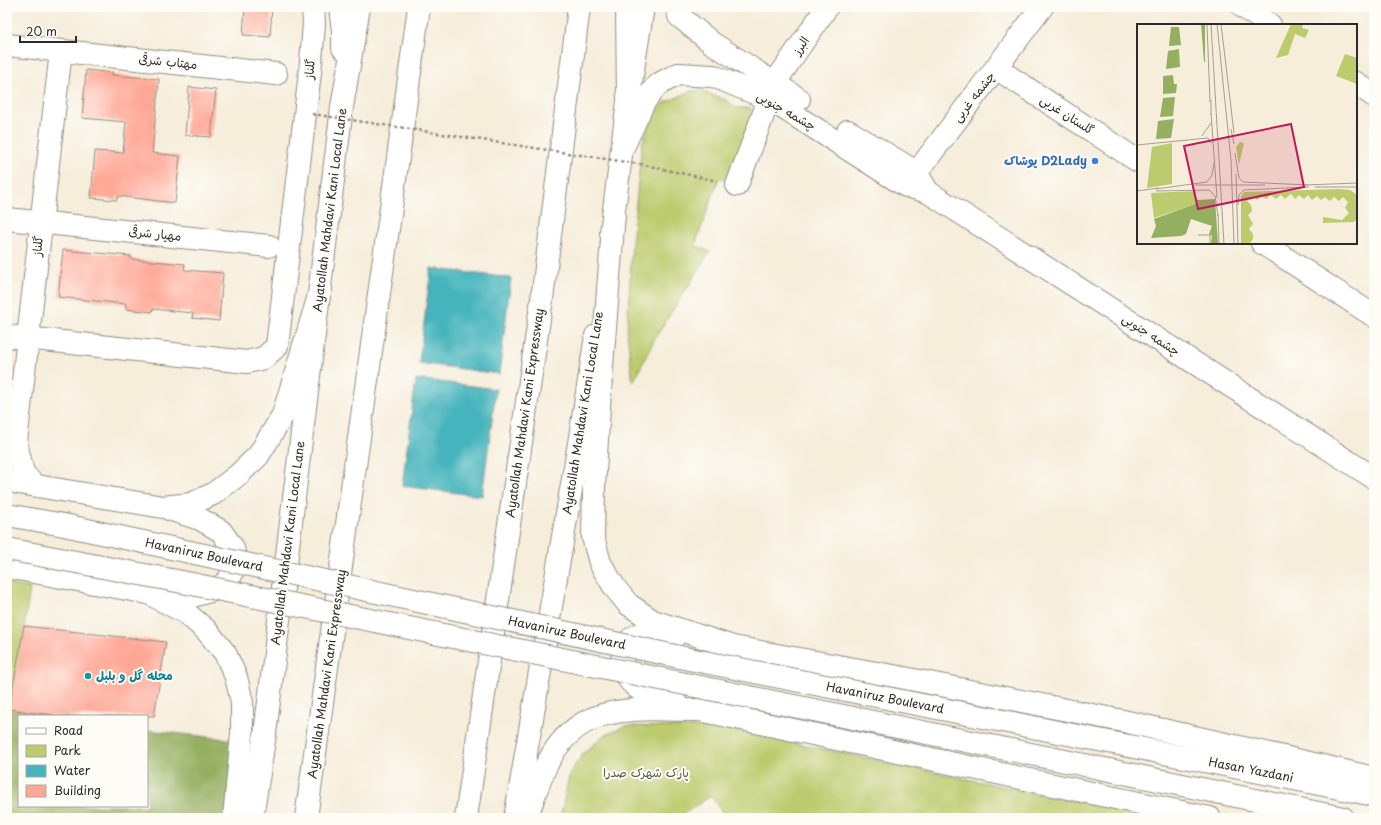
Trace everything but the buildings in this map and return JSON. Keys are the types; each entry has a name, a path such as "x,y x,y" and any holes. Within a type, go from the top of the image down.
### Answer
{"main road":[{"name":"گلناز","path":"18,337 247,362 264,358 278,346 310,73 314,24 313,7"},
{"path":"340,7 343,31 342,107"},
{"name":"Ayatollah Mahdavi Kani Local Lane","path":"252,818 265,734 270,682 321,289 342,107 359,7"},
{"name":"Ayatollah Mahdavi Kani Expressway","path":"306,818 419,7"},
{"name":"Ayatollah Mahdavi Kani Expressway","path":"466,818 542,299 579,7"},
{"path":"627,7 628,101"},
{"name":"Ayatollah Mahdavi Kani Local Lane","path":"515,818 579,443 614,214 628,101 643,7"},
{"name":"چشمه جنوبی","path":"677,7 679,16 772,91 1374,478"},
{"name":"البرز","path":"737,185 772,91 827,7"},
{"name":"چشمه غربی","path":"911,179 1042,7"},
{"path":"1243,7 1268,24"},
{"name":"مهتاب شرقی","path":"7,45 276,74"},
{"name":"گلناز","path":"34,485 23,472 12,448 18,337 41,223 60,51"},
{"name":"گلستان غربی","path":"996,68 1137,161"},
{"name":"چشمه جنوبی","path":"622,149 644,102 657,85 678,74 713,76 772,91"},
{"path":"1357,84 1374,96"},
{"path":"614,214 594,488 593,537 600,564 615,588 628,604 653,621 733,647"},
{"name":"مهیار شرقی","path":"7,219 269,246"},
{"path":"1264,244 1374,316"},
{"path":"163,507 191,504 213,494 238,475 258,456 283,415 321,289"},
{"path":"7,481 163,507 200,519 221,531 233,548 236,563 229,580 217,589 193,596 148,593 7,567"},
{"name":"Havaniruz Boulevard","path":"7,515 64,525 689,659 1129,746"},
{"path":"7,549 198,585 1343,818"},
{"path":"148,593 186,613 206,630 225,653 236,677 242,702 242,734 234,818"},
{"path":"1210,818 699,710 649,695 634,686 626,676 622,664 623,653 629,640 641,634 652,633 900,677 1116,720 1374,778"},
{"path":"526,818 547,765 554,752 578,727 599,715 619,710 699,710"},
{"name":"Hasan Yazdani","path":"1129,746 1374,795"}],"path":[{"path":"312,114 639,164 737,185"}],"green space":[{"path":"699,90 726,100 736,108 751,108 751,121 729,180 719,178 695,245 710,252 655,338 633,383 627,332 632,243 642,143 653,115 662,104 691,91"},
{"path":"7,584 30,588 13,701 7,709"},
{"path":"9,709 45,715 18,715 18,807 148,807 148,730 235,740 226,818 7,818 7,713"},
{"name":"پارک شهرک صدرا","path":"625,726 722,728 1073,801 1165,818 726,818 711,796 677,818 560,818 570,772 583,754 603,736"}],"water":[{"path":"431,268 511,278 499,374 419,363"},
{"path":"416,379 496,389 482,496 402,486"}],"place":[{"name":"پوشاک D2Lady","path":"1095,161"},
{"name":"محله گل و بلبل","path":"88,676"}]}
